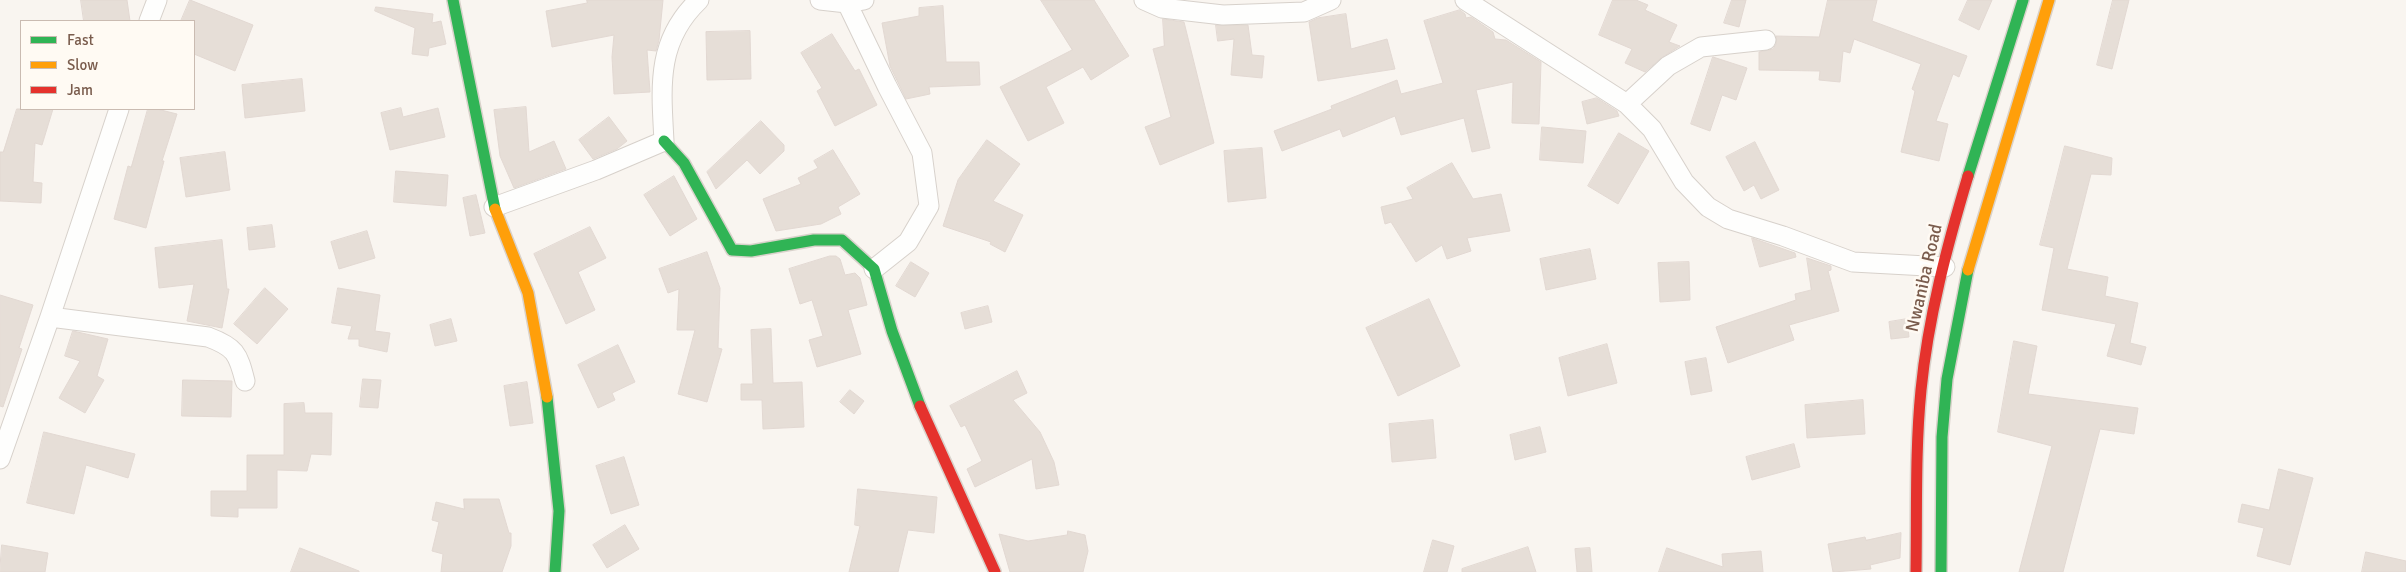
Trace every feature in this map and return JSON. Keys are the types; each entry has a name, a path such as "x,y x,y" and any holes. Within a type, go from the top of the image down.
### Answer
{"street":[{"path":"149,20 157,0"},
{"path":"453,0 494,207 528,293 548,400 559,511 555,572"},
{"path":"699,0 685,13 665,55 661,97 664,141 684,163 732,250 751,251 814,240 842,240 874,269 892,331 915,395 996,572"},
{"path":"820,0 856,2 887,86 922,153 929,206 908,242 874,269"},
{"path":"1144,0 1162,8 1223,14 1304,12 1331,0"},
{"path":"1465,0 1627,104 1652,129 1684,182 1708,207 1728,219 1783,236 1853,262 1945,267"},
{"name":"Nwaniba Road","path":"1916,572 1919,407 1924,364 1955,224 2023,0"},
{"path":"1941,572 1943,427 1947,379 1966,278 2049,0"},
{"path":"1627,104 1668,66 1701,48 1766,40"},
{"path":"0,459 50,317 119,110"},
{"path":"494,207 596,170 664,141"},
{"path":"50,317 208,337 224,343 238,354 245,381"}],"building":[{"path":"81,0 127,0 130,20 84,20"},
{"path":"190,0 253,25 235,71 195,54 195,20 181,20"},
{"path":"587,0 663,0 656,51 647,50 650,92 614,94 612,57 614,35 552,47 546,11 587,3"},
{"path":"1041,0 1094,0 1129,56 1091,80 1083,67 1046,87 1064,123 1028,141 1000,87 1072,50"},
{"path":"1613,0 1636,0 1648,5 1645,10 1677,25 1669,42 1680,46 1661,58 1645,72 1625,63 1632,49 1599,35"},
{"path":"1732,0 1746,0 1739,27 1724,23"},
{"path":"1828,0 1877,0 1872,21 1967,56 1959,77 1953,74 1936,121 1948,124 1939,161 1901,152 1915,91 1912,89 1921,64 1854,39 1850,53 1843,51 1840,82 1819,80 1820,71 1759,70 1759,52 1773,49 1776,44 1776,36 1819,37"},
{"path":"1968,0 1992,0 1979,30 1959,20"},
{"path":"2113,0 2129,0 2112,69 2097,65"},
{"path":"943,6 946,62 979,62 980,85 929,87 930,94 906,99 890,66 882,23 919,16 919,8"},
{"path":"376,7 433,14 432,23 441,21 446,44 429,48 428,56 412,54 415,28 375,11"},
{"path":"1460,10 1465,14 1466,18 1471,17 1493,32 1495,39 1506,40 1541,62 1539,124 1512,123 1513,82 1476,90 1490,148 1472,152 1464,118 1401,135 1395,116 1343,137 1340,129 1282,151 1274,131 1332,109 1331,106 1397,80 1401,94 1443,83 1424,21"},
{"path":"1346,14 1351,49 1387,39 1395,69 1318,81 1309,22 1318,18"},
{"path":"1163,19 1184,22 1214,143 1160,165 1145,127 1171,117 1153,49 1164,46"},
{"path":"1216,25 1248,25 1252,55 1264,56 1262,78 1231,75 1234,39 1218,41"},
{"path":"750,31 751,79 707,80 706,32"},
{"path":"832,34 855,71 859,69 877,105 835,126 817,91 822,88 801,53"},
{"path":"1713,57 1747,68 1736,100 1722,95 1710,131 1691,124"},
{"path":"302,79 305,111 245,118 242,85"},
{"path":"1597,98 1617,111 1619,116 1587,124 1582,102"},
{"path":"526,107 529,152 554,141 566,169 514,188 500,156 494,110"},
{"path":"401,108 403,117 438,108 445,137 390,150 381,113"},
{"path":"17,109 53,110 42,145 35,143 33,182 42,183 41,203 0,201 0,152 3,152"},
{"path":"148,110 161,110 177,114 162,161 164,161 146,228 114,219 128,166 131,167"},
{"path":"609,117 627,141 617,149 593,159 579,140"},
{"path":"761,121 784,145 784,151 760,174 747,160 716,189 707,172"},
{"path":"1542,127 1586,131 1583,163 1540,160"},
{"path":"1619,133 1649,151 1618,204 1588,186"},
{"path":"987,140 1020,164 993,201 1023,215 1005,252 990,244 991,242 943,226 958,180"},
{"path":"1755,142 1779,190 1761,199 1754,185 1744,191 1726,157"},
{"path":"2065,146 2112,158 2111,175 2091,174 2067,269 2108,277 2105,296 2138,303 2130,343 2146,347 2141,365 2107,356 2116,324 2042,310 2054,248 2040,245"},
{"path":"1262,148 1266,198 1228,202 1224,151"},
{"path":"833,150 860,194 838,207 841,214 821,224 776,231 763,199 801,184 798,178 818,168 814,161"},
{"path":"225,152 230,190 186,197 180,158"},
{"path":"1452,163 1473,199 1501,194 1510,231 1467,238 1471,251 1447,259 1442,245 1416,262 1391,222 1385,224 1381,207 1413,199 1407,188"},
{"path":"396,171 448,175 446,206 394,202"},
{"path":"674,176 697,219 670,236 644,195"},
{"path":"476,195 485,233 470,236 463,198"},
{"path":"272,225 275,247 249,250 247,228"},
{"path":"590,227 606,258 578,272 595,310 566,324 534,254"},
{"path":"367,231 375,258 339,269 331,242"},
{"path":"1752,238 1795,253 1796,257 1760,267"},
{"path":"222,240 227,289 229,289 222,328 187,321 194,284 159,288 155,248"},
{"path":"1590,249 1596,279 1546,290 1540,259"},
{"path":"707,252 720,288 718,348 722,349 707,402 678,394 695,330 677,330 679,289 668,293 659,269"},
{"path":"830,256 836,256 840,259 845,275 855,273 860,278 867,305 848,310 861,354 817,367 809,340 823,336 812,300 800,304 789,269"},
{"path":"1807,258 1831,266 1831,270 1828,271 1839,311 1789,325 1794,340 1728,363 1716,327 1796,300 1795,294 1811,290"},
{"path":"911,262 929,273 915,297 896,286"},
{"path":"1689,262 1690,300 1660,302 1658,263"},
{"path":"265,288 288,309 257,344 234,324"},
{"path":"338,288 380,295 375,331 390,333 387,352 359,346 359,339 348,339 352,326 332,323"},
{"path":"0,295 33,305 19,348 22,349 3,407 0,406"},
{"path":"1429,299 1460,366 1398,396 1366,328"},
{"path":"988,306 992,322 965,329 961,313"},
{"path":"451,319 457,341 435,346 430,325"},
{"path":"1907,319 1909,337 1891,339 1889,322"},
{"path":"771,329 773,383 802,382 804,427 763,429 762,400 741,400 741,384 753,384 751,330"},
{"path":"73,331 108,339 97,376 104,380 85,413 59,398 80,361 65,356"},
{"path":"2014,341 2037,346 2028,394 2138,408 2134,434 2100,429 2063,572 2019,572 2052,446 1998,432"},
{"path":"1607,344 1617,383 1568,396 1559,358"},
{"path":"618,345 635,382 612,393 615,400 598,408 578,365"},
{"path":"1706,358 1712,391 1691,395 1685,362"},
{"path":"1017,371 1027,393 1013,400 1040,432 1054,462 1059,485 1036,489 1032,459 975,487 967,469 982,461 965,425 961,427 950,406"},
{"path":"363,379 381,380 378,408 360,407"},
{"path":"183,380 232,381 231,417 182,416"},
{"path":"527,382 533,423 510,426 504,386"},
{"path":"850,390 864,401 854,414 840,402"},
{"path":"1863,400 1865,434 1807,438 1805,405"},
{"path":"304,403 305,413 332,413 331,455 311,454 307,471 277,470 277,508 238,508 238,517 211,516 211,491 247,491 247,455 284,455 284,404"},
{"path":"1433,420 1436,458 1392,462 1389,424"},
{"path":"1540,427 1546,452 1515,460 1510,435"},
{"path":"44,432 135,454 128,478 86,465 74,514 27,503"},
{"path":"1794,444 1800,467 1752,480 1746,457"},
{"path":"624,457 639,505 611,514 596,466"},
{"path":"2279,469 2313,478 2290,565 2257,556 2264,528 2238,522 2242,504 2269,510"},
{"path":"858,489 937,497 934,533 908,530 898,572 849,572 860,526 855,525"},
{"path":"464,499 499,499 509,533 511,533 511,546 502,572 441,572 443,554 432,551 439,522 432,520 436,502 464,509"},
{"path":"625,525 639,549 607,568 593,545"},
{"path":"1068,531 1085,535 1088,551 1083,572 1010,572 999,534 1028,541 1067,535"},
{"path":"1901,533 1900,558 1870,565 1871,569 1833,572 1828,544 1865,537 1866,540"},
{"path":"1433,540 1454,546 1447,572 1424,572"},
{"path":"2,545 48,553 45,572 0,572"},
{"path":"1528,547 1536,572 1462,572 1462,569"},
{"path":"300,548 359,571 359,572 291,572"},
{"path":"1590,548 1592,572 1577,572 1575,549"},
{"path":"1667,548 1723,567 1722,554 1761,551 1763,572 1659,572"},
{"path":"2366,552 2406,561 2406,572 2362,572"}],"traffic: fast":[{"path":"453,0 495,209"},
{"path":"1968,176 2023,0"},
{"path":"664,141 684,163 732,250 751,251 814,240 842,240 874,269 892,331 920,406"},
{"path":"1941,572 1942,437 1947,379 1968,270"},
{"path":"547,397 559,511 555,572"}],"traffic: slow":[{"path":"1968,270 2049,0"},
{"path":"495,209 528,293 547,397"}],"traffic: jam":[{"path":"1916,572 1918,436 1924,363 1939,282 1968,176"},
{"path":"920,406 995,572"}]}
